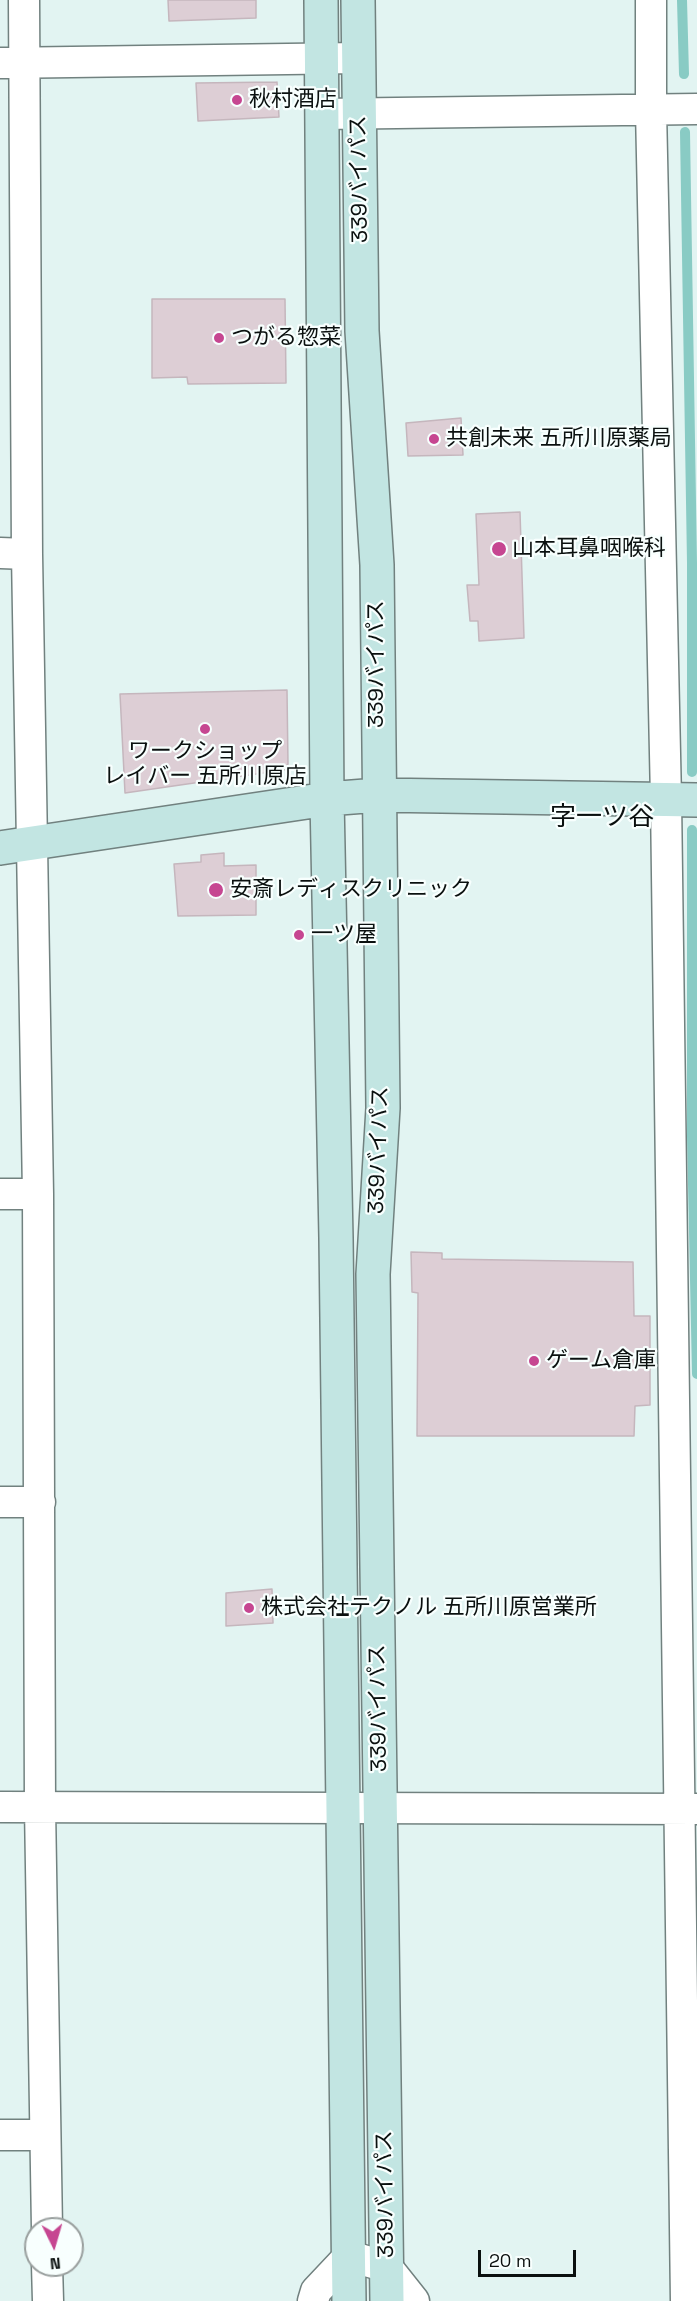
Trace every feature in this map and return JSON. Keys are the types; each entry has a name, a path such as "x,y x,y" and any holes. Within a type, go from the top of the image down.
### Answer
{"street":[{"path":"24,0 12,63 16,846 39,1194 40,1807 47,2217"},
{"path":"321,0 327,799 336,1226 348,2301"},
{"name":"339バイパス","path":"358,0 362,331 377,565 383,1108 373,1274 387,2301"},
{"path":"651,0 651,110 681,799 688,1809 686,2301"},
{"path":"12,63 359,58"},
{"path":"322,114 697,109"},
{"path":"16,846 327,799 378,795 681,799"},
{"path":"0,1194 39,1194"},
{"path":"0,1502 40,1502"},
{"path":"0,1807 688,1809"},
{"path":"0,2134 45,2135"},
{"path":"349,2256 387,2267 414,2301"},
{"path":"313,2301 316,2291 349,2256"},
{"path":"47,2277 48,2301"}],"building":[{"path":"168,0 256,0 256,18 169,21"},
{"name":"秋村酒店","path":"277,82 279,117 198,121 196,83"},
{"name":"つがる惣菜","path":"152,299 285,299 286,383 188,384 187,377 152,378"},
{"name":"共創未来 五所川原薬局","path":"461,418 463,455 408,456 406,423"},
{"name":"山本耳鼻咽喉科","path":"520,512 524,638 479,641 478,621 470,621 467,585 479,585 476,514"},
{"name":"ワークショップ レイバー 五所川原店","path":"287,690 288,764 284,770 125,793 120,694"},
{"name":"安斎レディスクリニック","path":"224,853 224,866 256,865 256,915 178,916 174,864 201,862 201,855"},
{"name":"ゲーム倉庫","path":"411,1252 442,1253 442,1259 633,1262 634,1316 650,1316 650,1405 635,1406 634,1436 417,1436 418,1293 412,1292"},
{"name":"株式会社テクノル 五所川原営業所","path":"272,1589 273,1623 226,1626 226,1593"}],"waterway":[{"path":"682,0 684,74"},
{"path":"685,132 692,563 692,772"},
{"path":"692,830 692,1136 697,1374"}],"place":[{"name":"秋村酒店","path":"237,100"},
{"name":"つがる惣菜","path":"219,338"},
{"name":"共創未来 五所川原薬局","path":"434,439"},
{"name":"山本耳鼻咽喉科","path":"499,549"},
{"name":"ワークショップ レイバー 五所川原店","path":"205,729"},
{"name":"安斎レディスクリニック","path":"216,890"},
{"name":"一ツ屋","path":"299,935"},
{"name":"ゲーム倉庫","path":"534,1361"},
{"name":"株式会社テクノル 五所川原営業所","path":"249,1608"}],"district":[{"name":"字一ツ谷","path":"602,818"}]}
